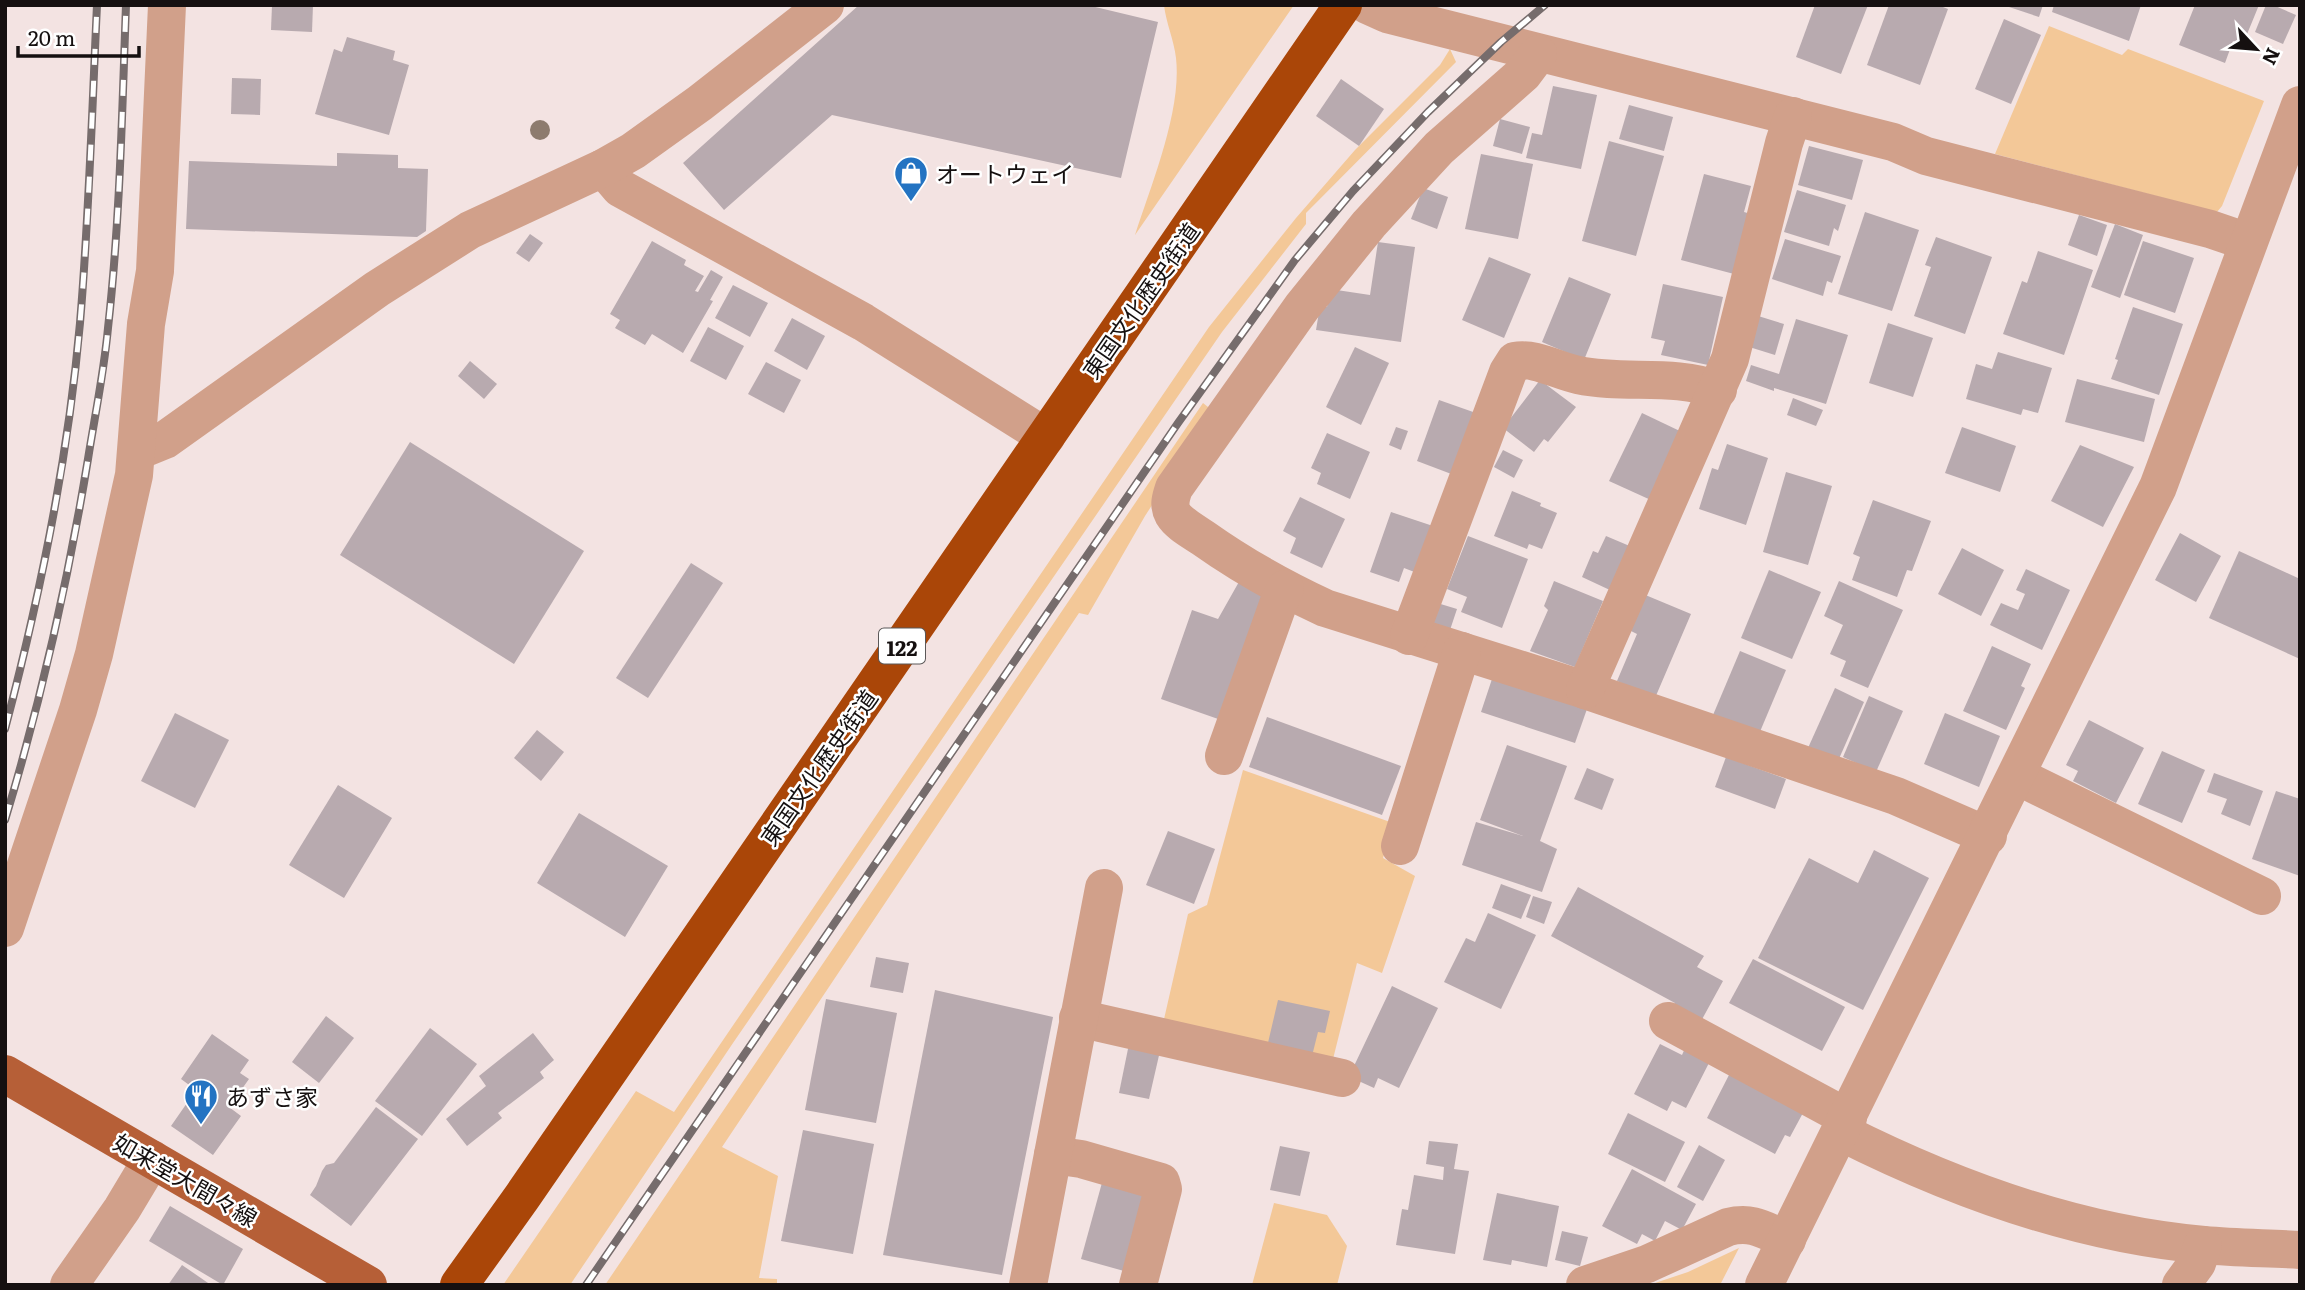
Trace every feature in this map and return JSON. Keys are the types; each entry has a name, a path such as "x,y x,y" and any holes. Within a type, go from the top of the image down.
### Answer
{"highway":[{"name":"東国文化歴史街道","path":"459,1285 1343,5"}],"main road":[{"name":"如来堂大間々線","path":"5,1074 368,1285"}],"street":[{"path":"5,928 81,699 127,510 138,451 146,324 155,271 167,5"},
{"path":"138,451 165,440 377,289 470,230 603,168 633,151 700,103 825,5"},
{"path":"1367,5 1387,15 1893,142 1926,156 2210,229 2248,242"},
{"path":"1538,54 1522,74 1439,148 1369,224 1302,307 1174,488 1170,499 1172,512 1179,521 1229,556 1285,589 1333,612 1585,690 1896,796 1988,836"},
{"path":"1764,1285 2158,488 2300,105"},
{"path":"1585,690 1730,359 1793,116"},
{"path":"603,168 620,188 863,322 1046,437"},
{"path":"1409,636 1508,372 1515,361 1527,360 1597,378 1691,382 1718,390"},
{"path":"1224,756 1285,589"},
{"path":"1400,846 1462,652"},
{"path":"2017,776 2262,896"},
{"path":"1028,1285 1104,888"},
{"path":"1078,1018 1342,1078"},
{"path":"1668,1021 1933,1175 2035,1211 2119,1231 2203,1245 2300,1250"},
{"path":"1053,1155 1081,1159 1161,1182 1163,1189 1138,1285"},
{"path":"69,1285 122,1209 152,1159"},
{"path":"1585,1285 1647,1264 1740,1224 1751,1224 1787,1240"},
{"path":"2181,1285 2197,1264 2203,1245"}],"shaded area":[{"path":"1164,5 1294,5 1135,235 1164,148 1177,79 1174,45"},
{"path":"2049,26 2122,55 2128,49 2264,101 2222,206 2217,212 1995,154"},
{"path":"1450,49 1456,62 1306,213 1306,224 1222,332 733,1043 570,1285 503,1285 636,1091 674,1112 1209,327 1296,218 1355,150 1440,65"},
{"path":"1203,403 1213,411 1145,516 1088,615 1079,613 722,1147 778,1176 759,1278 777,1279 777,1285 605,1285"},
{"path":"1243,770 1393,823 1383,858 1415,876 1382,973 1357,963 1333,1059 1162,1028 1188,914 1207,905"},
{"path":"1274,1203 1327,1215 1347,1246 1337,1285 1252,1285"},
{"path":"1739,1248 1720,1285 1649,1285 1688,1272"}],"building":[{"path":"272,5 313,5 312,32 271,30"},
{"path":"859,5 1087,5 1158,22 1121,178 832,115 724,210 683,163"},
{"path":"1815,5 1868,5 1841,74 1796,57"},
{"path":"1889,5 1938,5 1948,9 1920,85 1867,65"},
{"path":"2003,5 2043,5 2039,17"},
{"path":"2054,5 2141,5 2129,41 2052,12"},
{"path":"2195,5 2259,5 2243,44 2233,41 2225,63 2179,45"},
{"path":"2266,5 2273,5 2296,15 2283,44 2255,32"},
{"path":"2004,19 2041,35 2011,104 1975,89"},
{"path":"347,37 395,51 393,60 409,65 389,135 315,114 334,49 342,52"},
{"path":"232,78 261,79 260,115 231,114"},
{"path":"1341,79 1384,109 1359,146 1316,116"},
{"path":"1553,86 1597,95 1581,169 1526,158 1532,133 1542,135"},
{"path":"1629,105 1673,117 1664,151 1619,139"},
{"path":"1500,119 1530,127 1522,154 1493,146"},
{"path":"1609,141 1664,156 1636,256 1582,241"},
{"path":"1809,146 1863,160 1852,200 1798,185"},
{"path":"337,153 398,155 398,168 428,169 426,231 417,237 186,229 189,161 337,166"},
{"path":"1481,154 1533,164 1518,239 1465,229"},
{"path":"1704,174 1751,186 1744,212 1751,214 1734,274 1681,260"},
{"path":"1423,188 1448,197 1437,229 1411,219"},
{"path":"1797,190 1846,205 1838,231 1834,228 1829,246 1784,232"},
{"path":"1865,212 1919,230 1892,311 1838,294"},
{"path":"2079,215 2107,225 2097,256 2068,245"},
{"path":"2115,224 2143,235 2120,298 2091,287"},
{"path":"530,234 543,243 529,262 516,253"},
{"path":"1936,237 1992,257 1965,334 1914,316 1931,267 1925,265"},
{"path":"1785,239 1841,256 1832,283 1827,281 1823,296 1772,279"},
{"path":"652,241 686,260 684,265 704,276 695,291 698,292 711,270 723,277 710,300 713,301 683,353 652,334 645,345 615,328 620,320 610,314"},
{"path":"2143,241 2194,258 2175,313 2124,295"},
{"path":"1378,242 1415,247 1401,342 1316,330 1320,306 1327,307 1330,289 1370,295"},
{"path":"2038,251 2093,270 2064,355 2003,334 2022,281 2027,283"},
{"path":"1489,257 1531,274 1504,338 1462,320"},
{"path":"1569,277 1611,294 1584,360 1542,342"},
{"path":"1663,284 1723,297 1708,365 1661,355 1665,341 1651,338"},
{"path":"733,285 768,303 750,337 715,318"},
{"path":"2133,307 2183,324 2159,395 2111,379"},
{"path":"1755,315 1784,324 1775,355 1746,346"},
{"path":"792,318 825,336 807,370 774,351"},
{"path":"1796,319 1848,335 1826,404 1746,381 1751,365 1779,374"},
{"path":"1888,323 1933,338 1913,397 1869,383"},
{"path":"708,327 744,346 726,380 690,361"},
{"path":"1355,347 1389,363 1361,425 1326,407"},
{"path":"1998,352 2052,368 2038,413 2023,409 2021,415 1966,399 1976,364 1992,369"},
{"path":"470,361 497,384 484,399 458,376"},
{"path":"766,362 801,380 784,413 748,394"},
{"path":"2077,379 2155,399 2144,442 2065,422"},
{"path":"1540,380 1576,407 1548,442 1544,439 1534,452 1503,428"},
{"path":"1793,398 1823,410 1816,426 1787,415"},
{"path":"1439,400 1476,413 1454,475 1417,461"},
{"path":"1642,413 1684,433 1653,501 1609,481"},
{"path":"1396,427 1408,431 1401,450 1389,445"},
{"path":"1962,427 2016,446 2000,492 1945,473"},
{"path":"1327,433 1370,452 1350,499 1317,484 1321,473 1311,468"},
{"path":"410,442 584,551 514,664 340,555"},
{"path":"1727,444 1768,458 1746,525 1699,509 1712,468 1718,470"},
{"path":"2080,445 2134,467 2103,527 2051,501"},
{"path":"1503,450 1523,460 1514,478 1494,467"},
{"path":"1786,472 1832,486 1808,565 1763,552"},
{"path":"1512,491 1557,513 1542,549 1529,544 1527,549 1494,536"},
{"path":"1300,497 1345,519 1322,568 1290,553 1296,538 1283,531"},
{"path":"1873,500 1931,521 1912,571 1907,570 1897,597 1852,580 1860,557 1853,554"},
{"path":"1391,512 1433,526 1417,573 1404,568 1399,582 1370,572"},
{"path":"2180,533 2221,556 2196,602 2155,580"},
{"path":"1468,536 1528,559 1502,628 1461,612 1467,597 1447,589"},
{"path":"1606,536 1632,547 1612,591 1582,577 1593,551 1598,553"},
{"path":"1962,548 2004,570 1981,616 1938,594"},
{"path":"2239,551 2300,579 2300,659 2209,618"},
{"path":"691,563 723,583 648,698 616,678"},
{"path":"2026,569 2070,590 2042,650 1990,625 2001,603 2018,610 2025,594 2016,590"},
{"path":"1769,570 1821,592 1792,659 1741,638"},
{"path":"1240,580 1268,598 1221,720 1161,699 1192,610 1218,619"},
{"path":"1554,581 1603,601 1575,667 1530,651 1548,610 1544,606"},
{"path":"1839,581 1903,610 1868,688 1840,676 1846,661 1830,654 1843,625 1824,616"},
{"path":"1643,594 1691,614 1655,698 1617,681 1637,634 1627,629"},
{"path":"1434,602 1457,609 1450,630 1428,624"},
{"path":"1992,646 2031,664 2021,686 2025,688 2006,730 1963,711"},
{"path":"1740,651 1786,670 1759,734 1713,715"},
{"path":"1493,676 1587,709 1575,743 1481,712"},
{"path":"1835,688 1864,702 1838,761 1808,748"},
{"path":"1869,696 1903,711 1876,772 1843,757"},
{"path":"175,713 229,740 195,808 141,781"},
{"path":"1945,713 2000,736 1979,787 1924,764"},
{"path":"1267,717 1401,766 1382,815 1249,767"},
{"path":"2089,720 2144,748 2116,803 2073,781 2078,771 2066,765"},
{"path":"537,730 564,752 541,781 514,758"},
{"path":"1507,745 1567,766 1540,841 1557,849 1542,892 1462,865 1476,822 1523,836 1480,820"},
{"path":"2162,751 2205,770 2182,823 2138,804"},
{"path":"1726,757 1786,779 1775,809 1715,787"},
{"path":"1587,768 1614,779 1602,810 1574,799"},
{"path":"2214,773 2263,791 2250,826 2221,814 2227,799 2207,792"},
{"path":"338,785 392,818 344,898 289,865"},
{"path":"2276,791 2300,799 2300,876 2252,859"},
{"path":"579,813 668,866 625,937 537,883"},
{"path":"1168,831 1215,849 1194,904 1146,885"},
{"path":"1874,850 1929,878 1863,1010 1758,958 1809,858 1858,883"},
{"path":"1501,884 1531,895 1521,919 1492,908"},
{"path":"1578,887 1704,956 1697,967 1723,981 1700,1023 1672,1008 1675,1003 1551,936"},
{"path":"1533,896 1552,902 1544,924 1526,917"},
{"path":"1488,913 1536,935 1501,1009 1444,982 1466,938 1475,942"},
{"path":"876,957 909,963 903,993 870,987"},
{"path":"1753,959 1845,1007 1822,1051 1729,1003"},
{"path":"1392,986 1438,1008 1399,1088 1378,1078 1374,1088 1352,1078 1354,1066"},
{"path":"935,990 1053,1017 1002,1275 883,1255"},
{"path":"826,999 897,1013 876,1123 805,1110"},
{"path":"1278,1000 1330,1011 1325,1033 1318,1032 1312,1056 1267,1047"},
{"path":"326,1016 354,1038 319,1083 292,1062"},
{"path":"430,1028 477,1064 422,1136 375,1101"},
{"path":"533,1033 554,1060 540,1072 544,1078 498,1113 502,1118 467,1146 446,1119 486,1086 479,1076"},
{"path":"212,1034 249,1060 240,1073 249,1079 229,1107 241,1116 213,1155 171,1126 196,1090 181,1079"},
{"path":"1129,1044 1160,1051 1149,1099 1119,1093"},
{"path":"1660,1044 1682,1055 1686,1046 1711,1059 1686,1108 1672,1101 1667,1111 1634,1094"},
{"path":"1730,1073 1804,1111 1790,1137 1785,1135 1775,1154 1707,1118"},
{"path":"376,1107 418,1139 351,1226 310,1195 326,1165 334,1163"},
{"path":"1628,1113 1685,1142 1665,1182 1608,1154"},
{"path":"803,1130 874,1144 853,1254 781,1241"},
{"path":"1429,1141 1458,1144 1454,1169 1469,1171 1455,1254 1396,1245 1402,1209 1408,1210 1414,1175 1443,1180 1444,1167 1426,1164"},
{"path":"1699,1145 1725,1160 1703,1201 1677,1187"},
{"path":"1280,1146 1310,1152 1300,1196 1270,1190"},
{"path":"1632,1169 1696,1204 1682,1230 1665,1221 1655,1241 1642,1234 1637,1244 1602,1226"},
{"path":"1103,1179 1146,1190 1124,1271 1081,1259"},
{"path":"1497,1193 1559,1206 1547,1267 1512,1260 1511,1265 1483,1260"},
{"path":"170,1206 243,1249 223,1285 149,1241"},
{"path":"1562,1231 1588,1237 1580,1266 1555,1260"},
{"path":"182,1265 211,1285 168,1285"}],"railway":[{"path":"5,729 30,629 51,527 75,374 86,244 97,5"},
{"path":"5,820 42,686 62,595 102,377 115,248 126,5"},
{"path":"586,1285 1178,423 1295,260 1353,191 1428,112 1501,42 1545,5"}],"place":[{"name":"オートウェイ","path":"911,203"},
{"name":"あずさ家","path":"201,1126"}]}
